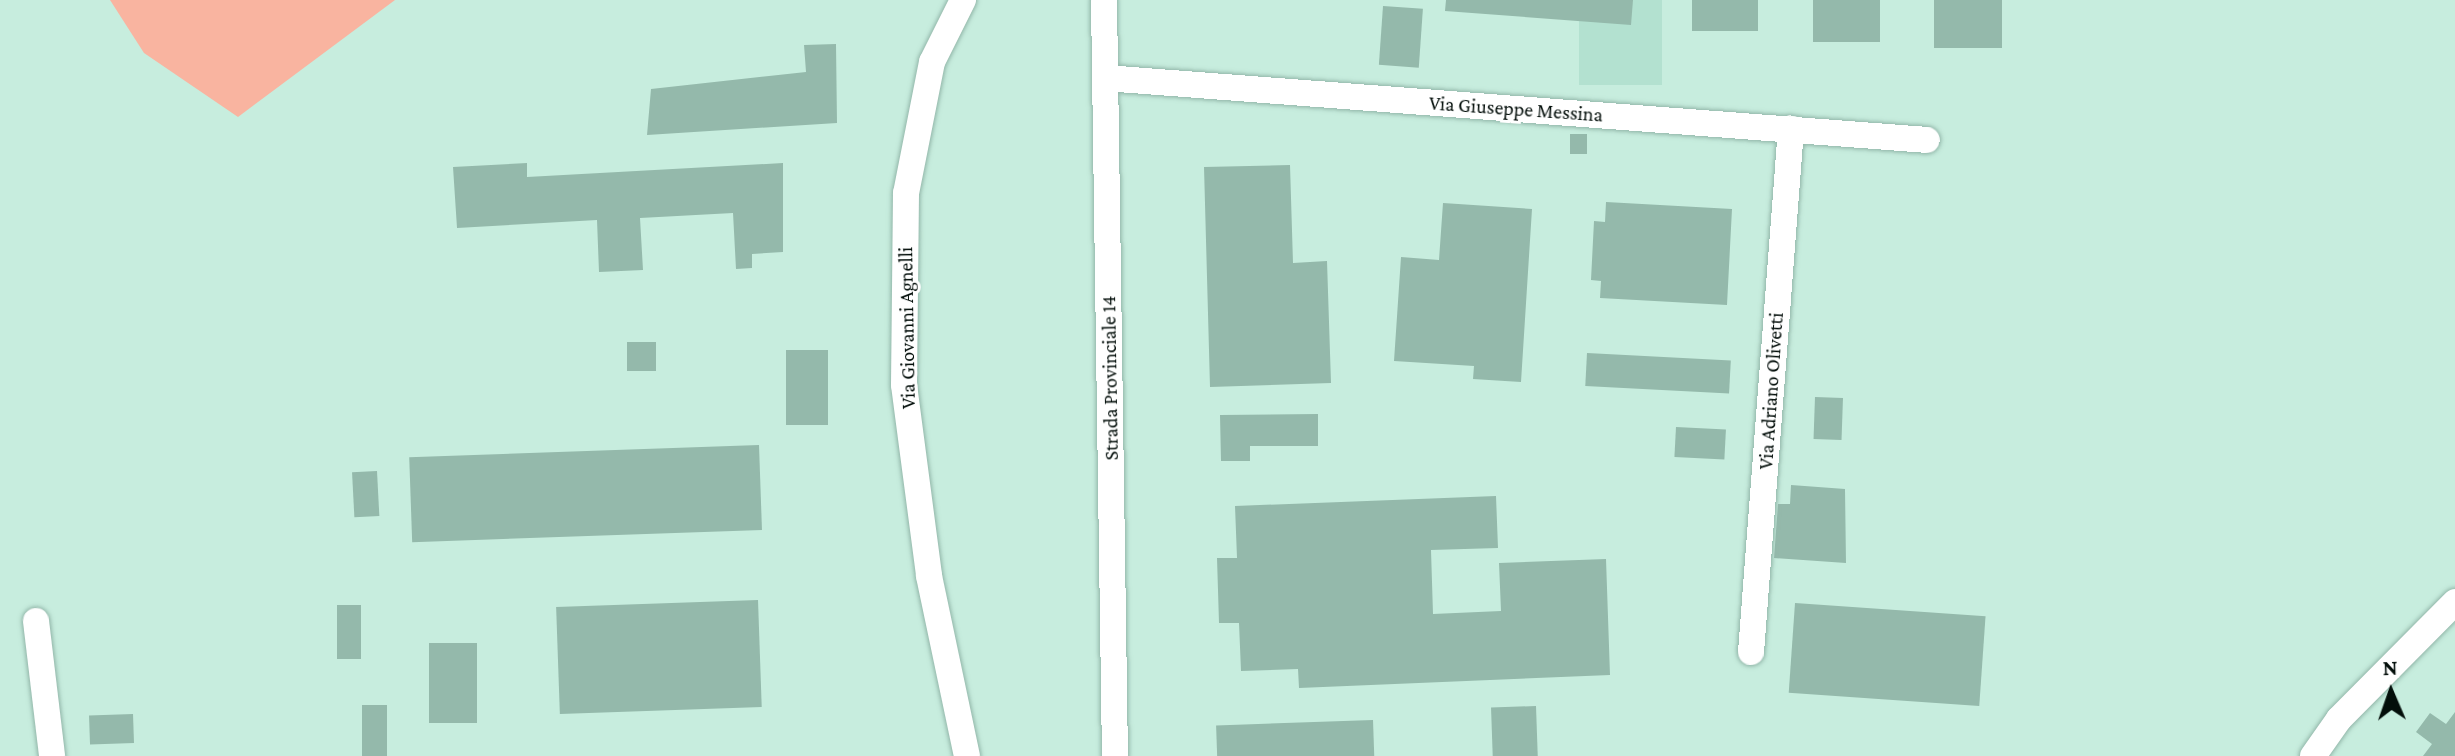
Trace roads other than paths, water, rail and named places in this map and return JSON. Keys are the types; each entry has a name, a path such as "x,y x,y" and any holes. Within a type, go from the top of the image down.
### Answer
{"street":[{"name":"Via Giovanni Agnelli","path":"963,0 932,62 906,193 904,385 929,576 967,756"},
{"name":"Strada Provinciale 14","path":"1104,0 1115,756"},
{"name":"Via Giuseppe Messina","path":"1105,78 1927,140"},
{"name":"Via Adriano Olivetti","path":"1751,652 1791,129"},
{"path":"2313,756 2339,719 2455,602"},
{"path":"36,621 52,756"}]}
